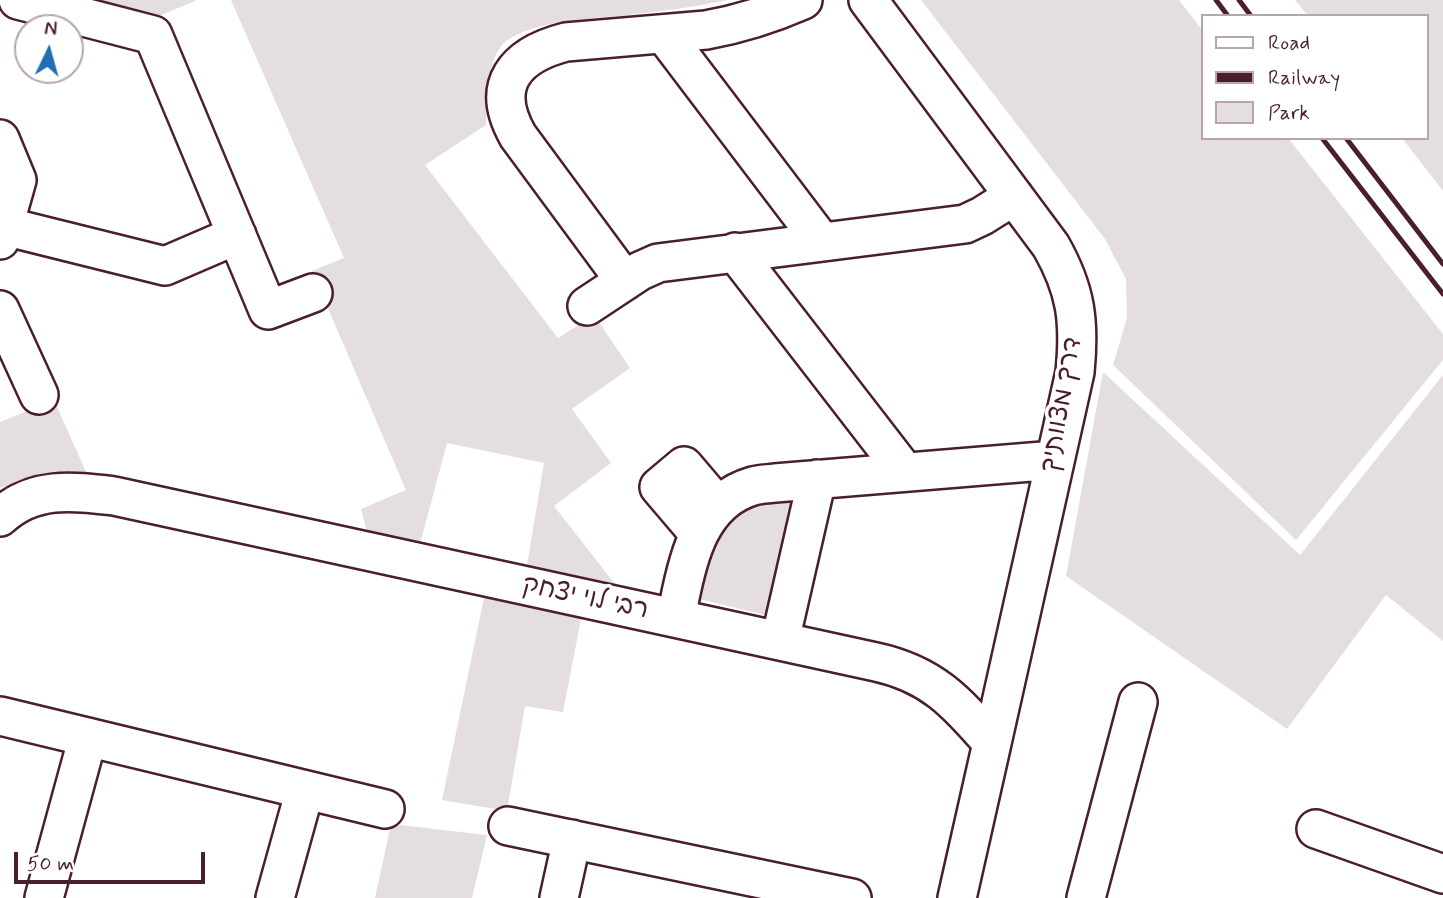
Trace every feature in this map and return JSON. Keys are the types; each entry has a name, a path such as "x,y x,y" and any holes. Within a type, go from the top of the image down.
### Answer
{"street":[{"path":"19,0 153,35 268,310 313,293"},
{"path":"625,281 510,122 506,92 510,78 530,55 546,47 566,42 706,30 739,23 803,0"},
{"name":"דרך מצוותיך","path":"868,0 1051,246 1070,286 1075,307 1075,372 992,743"},
{"path":"664,34 821,242"},
{"path":"0,139 17,180 1,230 165,266 237,236"},
{"path":"587,306 658,262 965,224 1014,196"},
{"path":"735,252 905,472"},
{"path":"0,310 39,395"},
{"path":"679,603 688,562 708,520 736,493 753,486 1055,460"},
{"path":"780,641 817,479"},
{"name":"רבי לוי יצחק","path":"0,517 26,500 51,493 80,491 114,496 893,666 925,679 953,699 992,743"},
{"path":"1086,898 1138,702"},
{"path":"0,716 385,809"},
{"path":"44,898 88,737"},
{"path":"957,898 992,743"},
{"path":"275,898 305,790"},
{"path":"508,825 789,892 852,898"},
{"path":"1316,829 1443,874"},
{"path":"559,898 572,839"}],"green space":[{"path":"87,0 197,0 157,17"},
{"path":"231,0 728,0 563,22 516,35 504,43 494,59 489,82 486,125 425,165 558,338 594,315 630,368 572,409 611,463 554,506 618,588 526,571 544,463 447,443 420,544 368,536 361,509 406,490 312,271 344,258"},
{"path":"921,0 1179,0 1202,30 1202,140 1290,140 1443,334 1443,360 1296,540 1113,365 1127,318 1126,279 1105,239"},
{"path":"1295,0 1443,0 1443,191 1404,140 1429,140 1429,14 1306,14"},
{"path":"1103,372 1300,555 1443,375 1443,641 1386,595 1287,729 1066,576"},
{"path":"54,400 86,472 69,472 17,488 0,487 0,422"},
{"path":"798,499 773,617 695,598 714,542 729,519 754,504"},
{"path":"485,593 581,619 563,712 525,706 507,811 442,800"},
{"path":"391,824 487,835 472,898 375,898"}],"railway":[{"path":"1216,0 1226,14"},
{"path":"1239,0 1250,14"},
{"path":"1324,140 1443,294"},
{"path":"1348,140 1443,264"}]}
